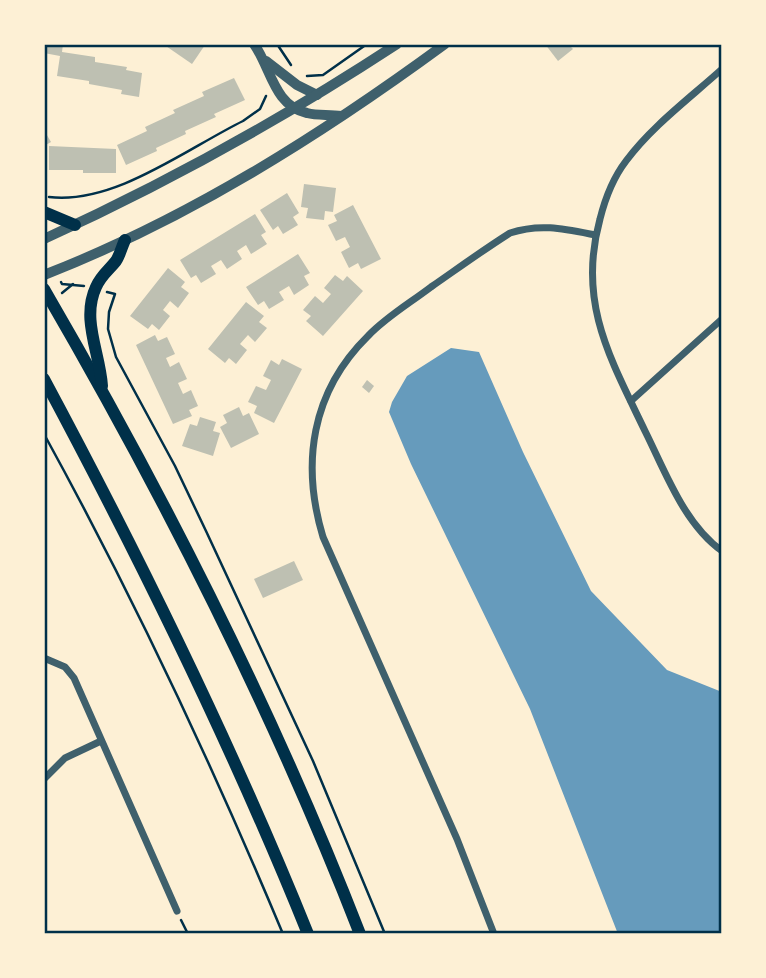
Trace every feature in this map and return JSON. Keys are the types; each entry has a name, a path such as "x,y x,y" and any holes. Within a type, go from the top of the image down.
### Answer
{"main road":[{"path":"44,212 75,225"},
{"path":"102,391 101,364 91,329 91,301 97,284 116,261 125,240"},
{"path":"44,289 164,504 226,624 307,803 360,934"},
{"path":"44,379 102,486 199,681 258,812 308,934"}],"street":[{"path":"254,44 265,61 276,89 294,109 311,114 341,116"},
{"path":"44,239 178,174 294,109 397,44"},
{"path":"44,275 125,240 226,187 341,116 445,44"},
{"path":"265,61 292,82 317,95"},
{"path":"722,69 646,137 625,162 603,205 595,235 591,270 601,333 631,401 689,515 722,551"},
{"path":"494,934 457,839 323,537 312,488 313,440 329,390 347,359 368,335 408,304 494,243 518,230 546,226 595,235"},
{"path":"631,401 722,319"},
{"path":"44,658 65,667 74,678 177,911"},
{"path":"44,779 65,758 101,741"}],"path":[{"path":"277,44 295,71"},
{"path":"304,75 323,75 367,44"},
{"path":"49,197 77,197 127,184 243,121 260,109 266,96"},
{"path":"60,280 62,284 88,287"},
{"path":"60,294 73,284"},
{"path":"103,290 115,294 109,312 108,329 116,358 176,466 206,530 313,761 385,934"},
{"path":"44,434 169,676 283,934"},
{"path":"177,911 188,934"}],"water":[{"path":"451,348 479,352 523,452 591,591 667,670 722,692 722,934 618,934 530,709 411,464 389,412 407,376"}],"building":[{"path":"44,44 63,44 62,52 95,57 95,62 127,67 126,70 142,73 139,97 121,94 122,90 89,84 89,81 57,76 60,56 44,53"},
{"path":"163,44 204,44 205,45 192,64"},
{"path":"545,44 568,44 573,49 558,61"},
{"path":"234,78 245,100 214,114 216,117 185,131 186,134 156,148 157,151 126,165 117,145 147,131 145,127 175,113 173,110 204,96 202,92"},
{"path":"44,130 51,142 44,146"},
{"path":"49,146 116,149 116,173 49,170"},
{"path":"304,184 336,188 333,212 325,211 324,220 306,218 308,208 301,207"},
{"path":"287,193 299,213 293,217 298,225 283,234 278,226 273,230 260,210"},
{"path":"353,205 381,259 361,269 358,263 349,268 341,252 350,247 345,237 336,241 328,225 337,221 334,215"},
{"path":"255,214 266,232 261,235 267,244 251,254 246,245 237,251 242,259 227,269 221,260 211,266 216,274 201,283 196,275 191,278 180,260"},
{"path":"298,254 310,273 304,276 309,285 294,295 289,286 279,292 284,300 269,309 264,301 258,305 246,287"},
{"path":"168,268 185,282 181,287 189,293 178,308 170,301 163,310 170,316 159,330 152,324 148,329 130,316"},
{"path":"335,275 343,281 347,276 363,291 323,336 306,321 311,316 303,310 315,296 323,303 331,294 324,288"},
{"path":"246,302 264,316 259,322 267,328 255,342 248,335 240,344 247,350 236,364 229,358 225,363 208,349"},
{"path":"155,335 158,341 167,337 175,354 166,358 170,367 179,362 187,379 178,383 183,394 191,390 198,406 189,410 192,416 173,424 136,345"},
{"path":"282,359 302,369 274,423 254,413 257,406 248,402 256,386 266,390 271,380 263,376 271,360 279,365"},
{"path":"367,380 374,386 369,393 362,387"},
{"path":"239,407 243,416 249,413 259,434 231,448 220,427 227,423 223,415"},
{"path":"200,417 216,422 213,431 220,433 213,456 182,446 190,424 197,426"},
{"path":"294,561 303,580 263,598 254,579"}]}
